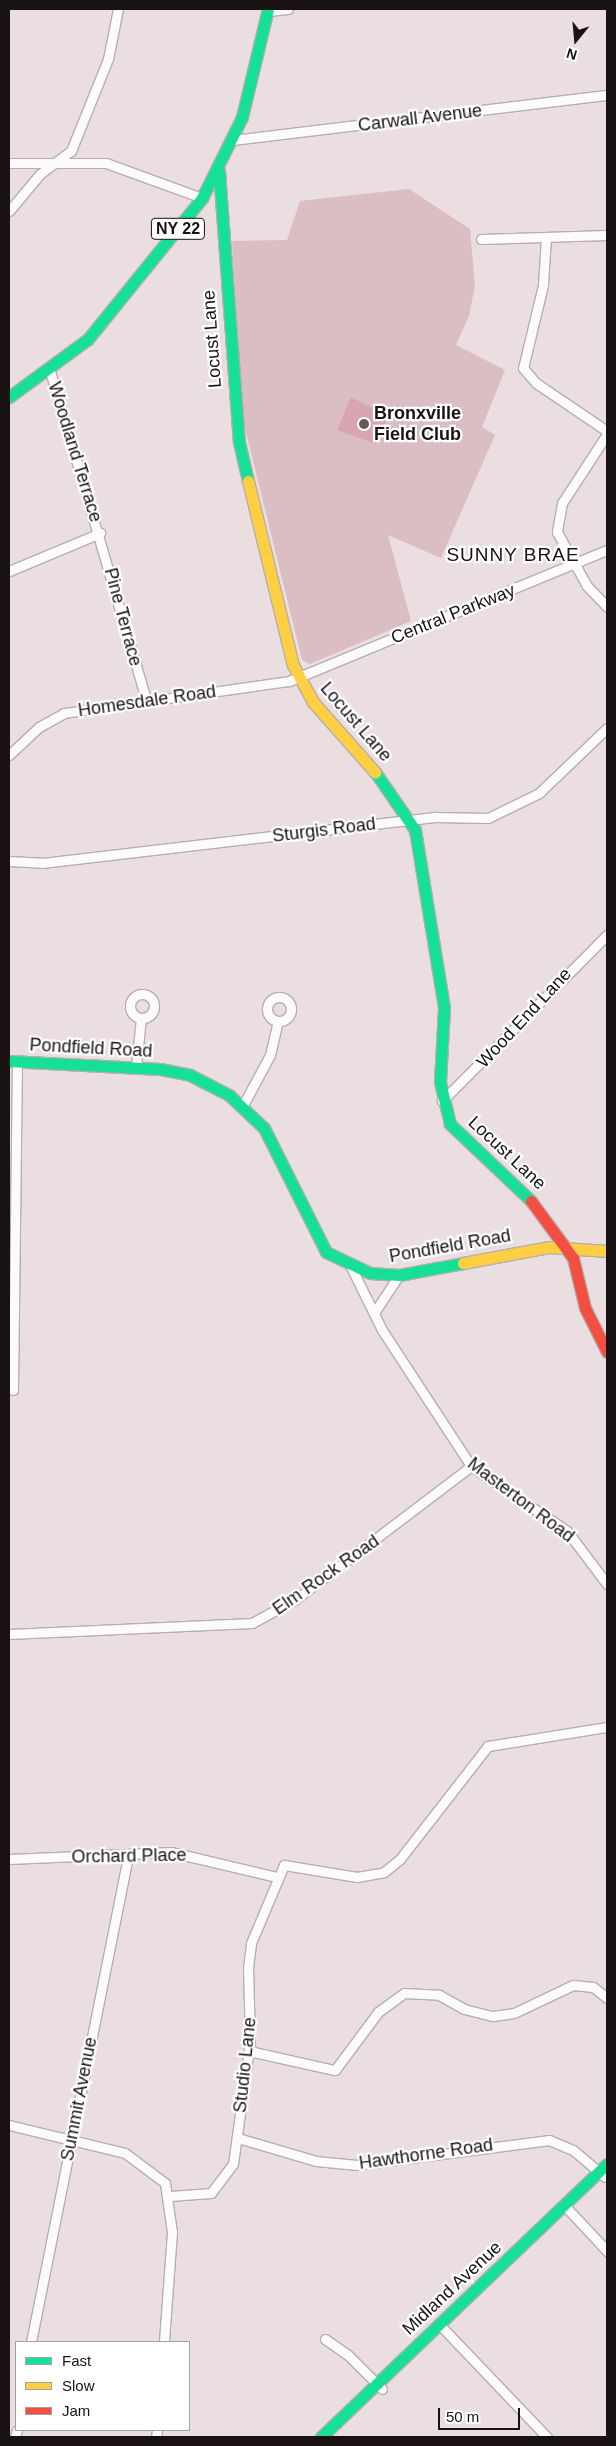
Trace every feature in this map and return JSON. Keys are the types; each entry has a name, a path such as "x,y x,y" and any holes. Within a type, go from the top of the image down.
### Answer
{"street":[{"path":"9,211 40,174 72,151 97,89 118,9"},
{"path":"268,10 288,9"},
{"name":"NY 22","path":"9,397 50,371 107,318 202,198 219,171 233,140 268,10"},
{"name":"Carwall Avenue","path":"233,140 607,96"},
{"path":"9,163 60,160 126,168 202,198"},
{"name":"Locust Lane","path":"219,171 239,442 298,678 313,702 370,763 411,820 444,1008 442,1101 450,1124 532,1198 573,1258 585,1308 607,1352"},
{"path":"481,238 607,235"},
{"path":"546,237 543,285 523,368 536,383 607,432 559,511 557,532 573,564 607,607"},
{"name":"Woodland Terrace","path":"50,371 100,533"},
{"path":"9,571 100,533"},
{"name":"Pine Terrace","path":"100,533 146,700"},
{"name":"Central Parkway","path":"298,678 607,550"},
{"name":"Homesdale Road","path":"9,755 39,727 64,713 298,678"},
{"name":"Sturgis Road","path":"9,861 49,862 411,820 488,818 522,806 607,728"},
{"name":"Wood End Lane","path":"442,1101 607,935"},
{"path":"136,1067 141,1018"},
{"path":"242,1107 270,1055 278,1021"},
{"path":"13,1061 13,1390"},
{"name":"Pondfield Road","path":"13,1061 136,1067 190,1075 242,1107 264,1128 284,1160 311,1230 326,1252 351,1267 399,1275 565,1246 607,1251"},
{"name":"Masterton Road","path":"351,1267 374,1313 471,1466 567,1532 607,1584"},
{"path":"374,1313 399,1275"},
{"name":"Elm Rock Road","path":"9,1634 252,1623 296,1599 471,1466"},
{"name":"Studio Lane","path":"170,2196 211,2193 218,2188 233,2164 249,2051 251,1943 284,1865 357,1877 384,1872 400,1859 488,1746 607,1727"},
{"name":"Summit Avenue","path":"30,2341 128,1855"},
{"name":"Orchard Place","path":"9,1859 195,1855 278,1877"},
{"path":"249,2051 335,2070 378,2012 404,1993 439,1995 464,2009 493,2016 514,2013 573,1985 593,1987 607,1998"},
{"path":"9,2125 125,2153 144,2163 165,2183 170,2196 164,2341"},
{"name":"Hawthorne Road","path":"238,2138 316,2161 357,2165 548,2140 573,2150 605,2172"},
{"name":"Midland Avenue","path":"320,2437 379,2386 605,2172"},
{"path":"568,2209 607,2251"},
{"path":"442,2327 547,2437"},
{"path":"325,2339 379,2386"},
{"name":"Midland Avenue","path":"332,2437 379,2386"}],"shaded area":[{"name":"Bronxville Field Club","path":"409,189 470,229 475,285 469,316 456,345 505,370 482,427 495,435 441,558 388,535 411,621 310,664 302,660 243,420 232,241 287,240 300,201"},
{"path":"351,397 388,416 376,444 337,430"}],"traffic: fast":[{"path":"9,397 88,339 202,198 242,117 268,9"},
{"path":"219,171 239,442 248,481"},
{"path":"375,772 415,830 444,1008 440,1082 450,1124 531,1201"},
{"path":"9,1061 160,1069 190,1075 229,1095 264,1128 326,1252 370,1273 399,1275 463,1263"},
{"path":"321,2437 607,2164"}],"traffic: slow":[{"path":"248,481 293,665 313,702 375,772"},
{"path":"463,1263 549,1247 607,1251"}],"traffic: jam":[{"path":"531,1201 573,1258 585,1308 607,1352"}],"place":[{"name":"Bronxville Field Club","path":"364,424"}],"district":[{"name":"SUNNY BRAE","path":"513,555"}]}
